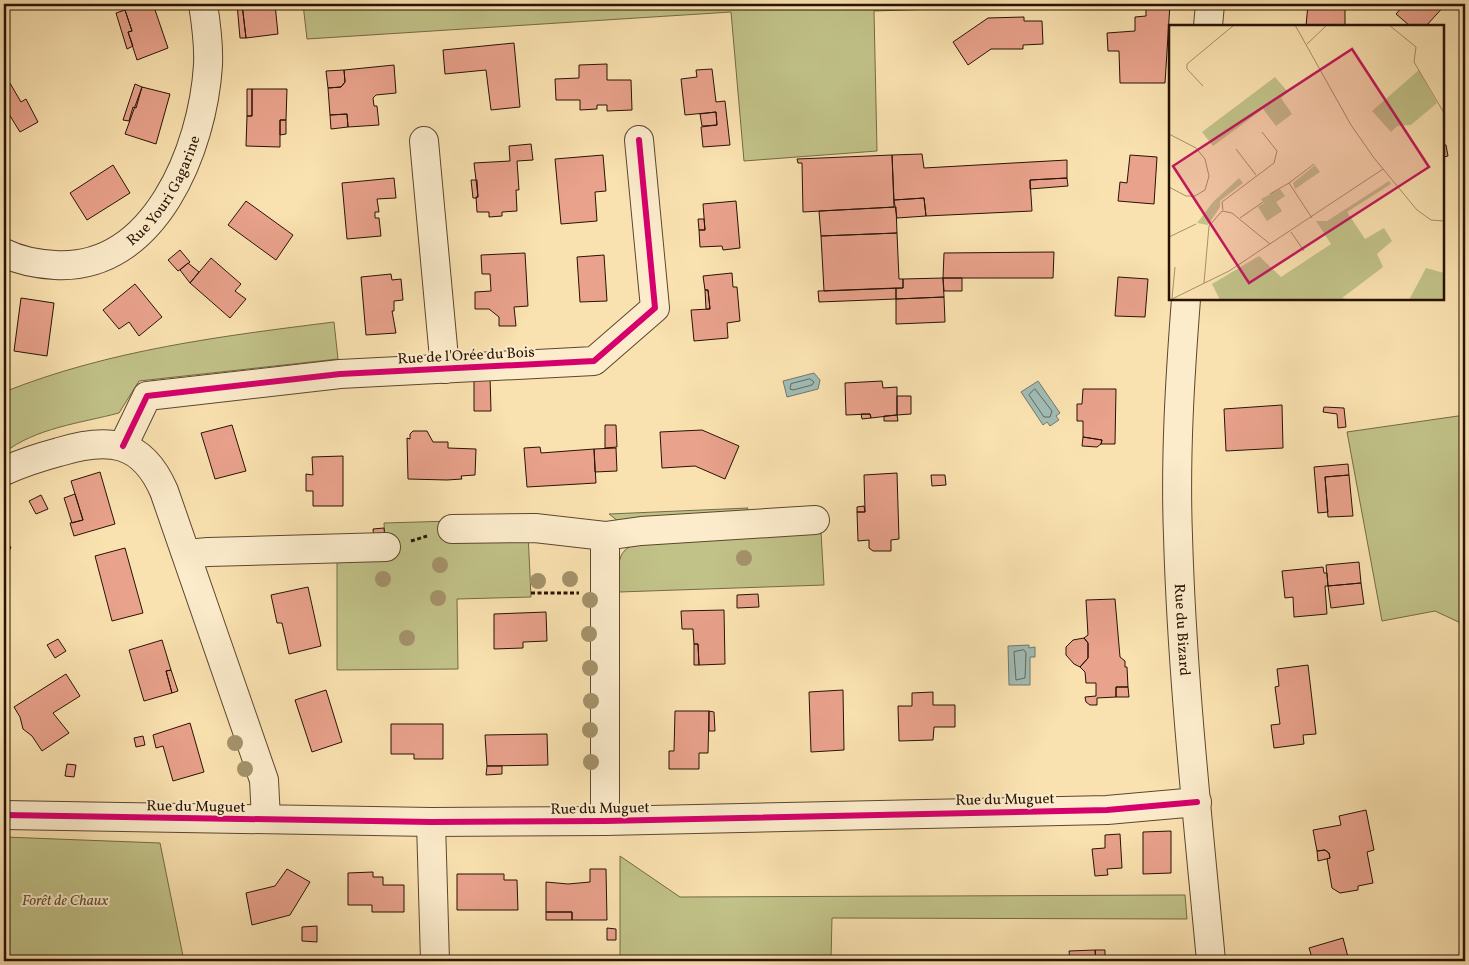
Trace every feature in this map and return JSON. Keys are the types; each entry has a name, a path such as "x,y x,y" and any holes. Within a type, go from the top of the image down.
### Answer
{"street":[{"name":"Rue Youri Gagarine","path":"4,253 16,259 46,265 70,266 93,263 131,242 150,222 181,174 200,119 208,63 203,4"},
{"path":"1208,25 1210,4"},
{"name":"Rue de l'Orée du Bois","path":"123,446 147,396 340,374 594,361 655,308 639,140"},
{"name":"Rue de l'Orée du Bois","path":"424,141 445,369"},
{"name":"Rue du Bizard","path":"1186,300 1178,436 1178,536 1197,802 1211,961"},
{"name":"Rue du Muguet","path":"4,471 22,463 81,445 111,443 123,446 134,452 152,467 164,492 187,554 264,780 266,819"},
{"path":"452,529 534,528 605,536 641,531 815,520"},
{"name":"Rue du Muguet","path":"605,536 605,821"},
{"path":"187,554 386,547"},
{"name":"Rue du Muguet","path":"4,815 432,822 605,821 1107,810 1197,802"},
{"path":"432,822 434,961"}],"path":[{"path":"386,547 452,529"},
{"path":"531,593 579,592 579,601"}],"green space":[{"path":"303,4 937,4 937,9 874,11 877,151 744,161 731,12 307,39"},
{"path":"334,322 338,359 139,381 119,413 44,432 16,445 4,453 4,392 84,365 166,346"},
{"path":"1465,415 1465,625 1435,611 1382,621 1347,432"},
{"path":"748,508 744,515 623,525 609,514"},
{"path":"452,521 528,533 531,597 457,599 458,669 337,670 337,560 385,539 384,523"},
{"path":"821,532 824,585 619,592 619,568 622,554 633,545 656,538"},
{"name":"Forêt de Chaux","path":"4,837 160,843 184,961 4,961"},
{"path":"620,856 680,897 1185,895 1187,919 832,918 831,961 620,961"}],"water":[{"path":"814,373 820,380 818,389 787,397 783,381"},
{"path":"1038,381 1060,413 1056,416 1059,420 1050,426 1047,422 1043,425 1021,392"},
{"path":"1029,645 1029,648 1035,647 1035,657 1030,657 1030,685 1009,685 1008,646"}],"building":[{"path":"144,4 153,4 168,48 137,60 128,32 132,31 125,10"},
{"path":"237,4 242,4 246,38 240,38"},
{"path":"242,4 275,4 278,34 246,38"},
{"path":"1146,4 1170,4 1165,83 1120,83 1119,51 1108,51 1107,33 1135,31 1135,17 1146,16"},
{"path":"1308,4 1345,4 1345,25 1306,25"},
{"path":"1405,4 1446,4 1427,25 1409,25 1396,14"},
{"path":"125,10 132,31 128,32 133,46 127,49 116,13"},
{"path":"1024,17 1024,21 1042,21 1043,44 1023,45 1023,49 991,49 968,65 953,42 988,18"},
{"path":"514,43 520,107 491,110 486,70 445,74 443,50"},
{"path":"607,64 607,80 631,80 632,110 607,111 607,105 597,105 597,109 580,110 580,100 556,100 555,79 579,78 579,65"},
{"path":"394,65 396,93 376,95 373,98 374,106 377,106 379,125 348,127 347,114 330,115 328,88 341,87 345,82 344,70"},
{"path":"712,69 716,102 725,101 730,145 703,147 701,127 717,125 716,112 685,115 681,79 697,77 696,70"},
{"path":"344,70 345,82 341,87 328,88 326,71"},
{"path":"4,73 21,102 26,99 38,122 20,132 7,111 4,113"},
{"path":"135,84 142,87 136,108 133,107 129,121 123,120"},
{"path":"142,87 170,94 156,144 125,134"},
{"path":"247,89 252,89 252,116 247,116"},
{"path":"252,89 287,89 286,120 280,120 280,147 246,146 247,116 252,116"},
{"path":"716,112 717,125 702,126 700,114"},
{"path":"347,114 348,127 331,129 330,115"},
{"path":"280,120 286,120 286,134 280,135"},
{"path":"531,144 533,160 517,161 519,190 516,190 517,211 502,212 502,216 489,217 489,212 477,212 476,197 478,197 474,163 510,161 509,146"},
{"path":"1444,145 1446,145 1448,156 1444,157"},
{"path":"922,154 924,168 1067,160 1067,178 1030,180 1032,211 926,216 924,198 894,200 892,155"},
{"path":"603,155 606,191 595,192 597,221 561,224 555,159"},
{"path":"892,155 894,207 803,212 802,163 798,163 797,159"},
{"path":"1130,155 1157,157 1154,204 1118,201 1120,182 1127,183"},
{"path":"113,165 130,193 87,220 70,193"},
{"path":"394,178 396,198 377,199 379,212 375,212 375,218 379,218 381,236 347,239 342,183"},
{"path":"1067,178 1068,186 1030,189 1030,180"},
{"path":"471,180 477,180 478,197 476,198 473,198"},
{"path":"924,198 926,216 897,218 894,200"},
{"path":"246,201 293,235 276,260 228,225"},
{"path":"736,201 740,248 723,250 722,246 700,247 699,230 705,230 703,204"},
{"path":"896,207 897,233 821,236 819,211"},
{"path":"698,219 704,219 705,230 699,230"},
{"path":"897,233 899,279 903,279 903,288 824,291 821,236"},
{"path":"180,250 190,262 178,271 168,260"},
{"path":"1054,252 1053,278 943,278 944,253"},
{"path":"525,253 528,306 514,307 516,326 499,326 499,317 489,309 475,309 475,292 491,291 490,274 482,274 481,255"},
{"path":"604,255 607,301 580,302 577,257"},
{"path":"211,258 241,284 235,291 246,299 230,318 190,283"},
{"path":"188,263 199,272 190,283 180,270"},
{"path":"732,273 733,287 737,287 740,321 727,323 728,338 694,341 691,310 710,309 708,290 705,290 703,276"},
{"path":"391,274 392,280 401,279 403,300 394,301 394,311 392,311 396,333 366,335 361,277"},
{"path":"1118,277 1148,279 1145,317 1115,316"},
{"path":"943,278 944,297 896,299 896,288 903,288 903,279"},
{"path":"943,278 962,278 962,291 944,291"},
{"path":"135,284 162,317 139,336 129,322 119,329 103,310"},
{"path":"896,288 896,299 819,302 818,291"},
{"path":"705,290 708,290 710,309 706,309"},
{"path":"944,297 945,322 896,324 896,299"},
{"path":"21,298 54,303 47,356 14,351"},
{"path":"474,376 490,376 491,411 474,411"},
{"path":"882,381 883,388 897,387 897,415 871,418 870,414 846,415 845,383"},
{"path":"1083,389 1116,389 1115,444 1101,444 1102,440 1083,437 1083,421 1077,421 1077,404 1082,404"},
{"path":"897,396 911,396 911,414 897,415"},
{"path":"1282,405 1283,448 1226,451 1224,409"},
{"path":"1324,407 1344,408 1346,427 1338,428 1337,414 1323,412"},
{"path":"861,414 870,414 871,418 862,419"},
{"path":"897,415 898,421 884,421 884,416"},
{"path":"232,425 246,471 215,479 201,433"},
{"path":"605,425 616,425 617,447 605,448"},
{"path":"702,430 739,446 725,479 695,466 662,468 660,432"},
{"path":"413,431 427,431 433,442 448,442 448,448 476,449 475,475 461,476 462,479 447,480 408,479 407,438 410,439 410,434"},
{"path":"1083,437 1102,440 1101,444 1097,447 1082,446"},
{"path":"540,447 541,453 594,449 596,483 527,487 524,448"},
{"path":"616,448 617,471 595,472 594,449"},
{"path":"343,456 343,506 313,506 313,491 306,491 306,474 313,475 312,457"},
{"path":"1348,464 1349,475 1325,477 1328,512 1318,513 1314,467"},
{"path":"100,472 115,524 74,536 70,523 83,520 71,481"},
{"path":"897,473 899,539 891,540 891,551 873,551 869,548 869,540 858,541 857,512 865,512 864,475"},
{"path":"931,475 945,475 946,485 932,486"},
{"path":"1349,475 1353,516 1328,517 1325,477"},
{"path":"75,494 83,520 72,523 64,498"},
{"path":"41,495 48,509 36,514 29,501"},
{"path":"864,506 865,512 857,512 857,507"},
{"path":"384,528 385,539 374,539 373,529"},
{"path":"4,544 11,547 4,562"},
{"path":"125,548 143,613 112,621 95,556"},
{"path":"1359,562 1361,583 1328,586 1326,565"},
{"path":"1323,567 1324,573 1327,573 1328,586 1325,586 1327,614 1294,617 1293,597 1285,598 1282,571"},
{"path":"1361,583 1364,604 1331,608 1328,586"},
{"path":"308,587 321,646 289,654 282,623 277,623 271,595"},
{"path":"758,594 759,607 737,608 737,595"},
{"path":"1115,599 1120,657 1125,661 1125,667 1127,667 1128,687 1116,687 1116,697 1097,698 1097,705 1090,705 1086,702 1085,697 1096,696 1096,683 1086,683 1085,672 1080,667 1088,658 1088,643 1084,638 1088,635 1086,600"},
{"path":"724,610 725,664 699,665 698,644 694,644 693,629 682,629 681,611"},
{"path":"546,612 547,641 523,642 523,648 494,649 494,614"},
{"path":"1084,638 1088,643 1088,658 1080,667 1074,664 1066,655 1066,647 1073,640"},
{"path":"58,639 66,651 55,658 47,645"},
{"path":"162,640 171,670 166,671 172,693 144,701 129,650"},
{"path":"694,644 698,644 699,665 694,665"},
{"path":"1308,665 1316,734 1303,735 1304,744 1274,748 1271,725 1280,724 1275,687 1279,686 1277,669"},
{"path":"171,670 178,691 172,693 166,671"},
{"path":"66,674 80,696 53,713 69,733 42,751 32,736 23,729 20,717 14,707"},
{"path":"1116,687 1128,687 1129,697 1116,697"},
{"path":"326,690 342,742 312,752 295,700"},
{"path":"843,690 844,750 811,752 809,692"},
{"path":"933,692 933,705 955,705 955,727 934,727 933,740 899,741 898,706 912,706 912,693"},
{"path":"675,711 709,711 708,753 699,753 699,769 669,769 669,751 674,751"},
{"path":"709,711 714,712 715,731 709,731"},
{"path":"190,723 204,772 173,781 163,746 156,748 153,735"},
{"path":"391,724 443,724 443,759 414,759 414,754 391,754"},
{"path":"547,734 548,765 487,766 485,735"},
{"path":"143,736 145,745 136,747 134,738"},
{"path":"67,764 76,765 74,777 65,776"},
{"path":"487,766 502,766 502,774 486,775"},
{"path":"1366,810 1374,850 1367,852 1373,883 1358,886 1358,890 1340,893 1332,888 1327,859 1330,858 1329,853 1325,850 1317,851 1313,830 1341,825 1339,816"},
{"path":"1171,831 1171,873 1143,874 1143,832"},
{"path":"1120,834 1122,868 1107,869 1108,875 1095,876 1092,849 1105,848 1105,835"},
{"path":"1325,850 1329,853 1330,858 1318,861 1317,851"},
{"path":"287,869 310,882 290,915 252,925 246,893 275,886"},
{"path":"590,869 606,869 607,920 572,920 572,912 546,912 546,882 568,884 590,882"},
{"path":"373,872 373,877 383,877 383,885 404,885 404,912 372,912 372,905 348,905 348,873"},
{"path":"457,874 504,874 504,880 517,880 518,910 457,910"},
{"path":"546,912 572,912 572,920 546,920"},
{"path":"317,926 317,942 302,941 302,927"},
{"path":"607,928 616,929 616,940 607,940"},
{"path":"1343,938 1349,961 1313,961 1309,948"},
{"path":"1095,950 1105,950 1105,961 1096,961"},
{"path":"1095,950 1096,961 1070,961 1069,951"}],"cycle path":[{"path":"123,446 147,396 340,374 594,361 655,308 639,140"},
{"path":"4,815 431,822 605,821 1107,810 1197,802"}]}
